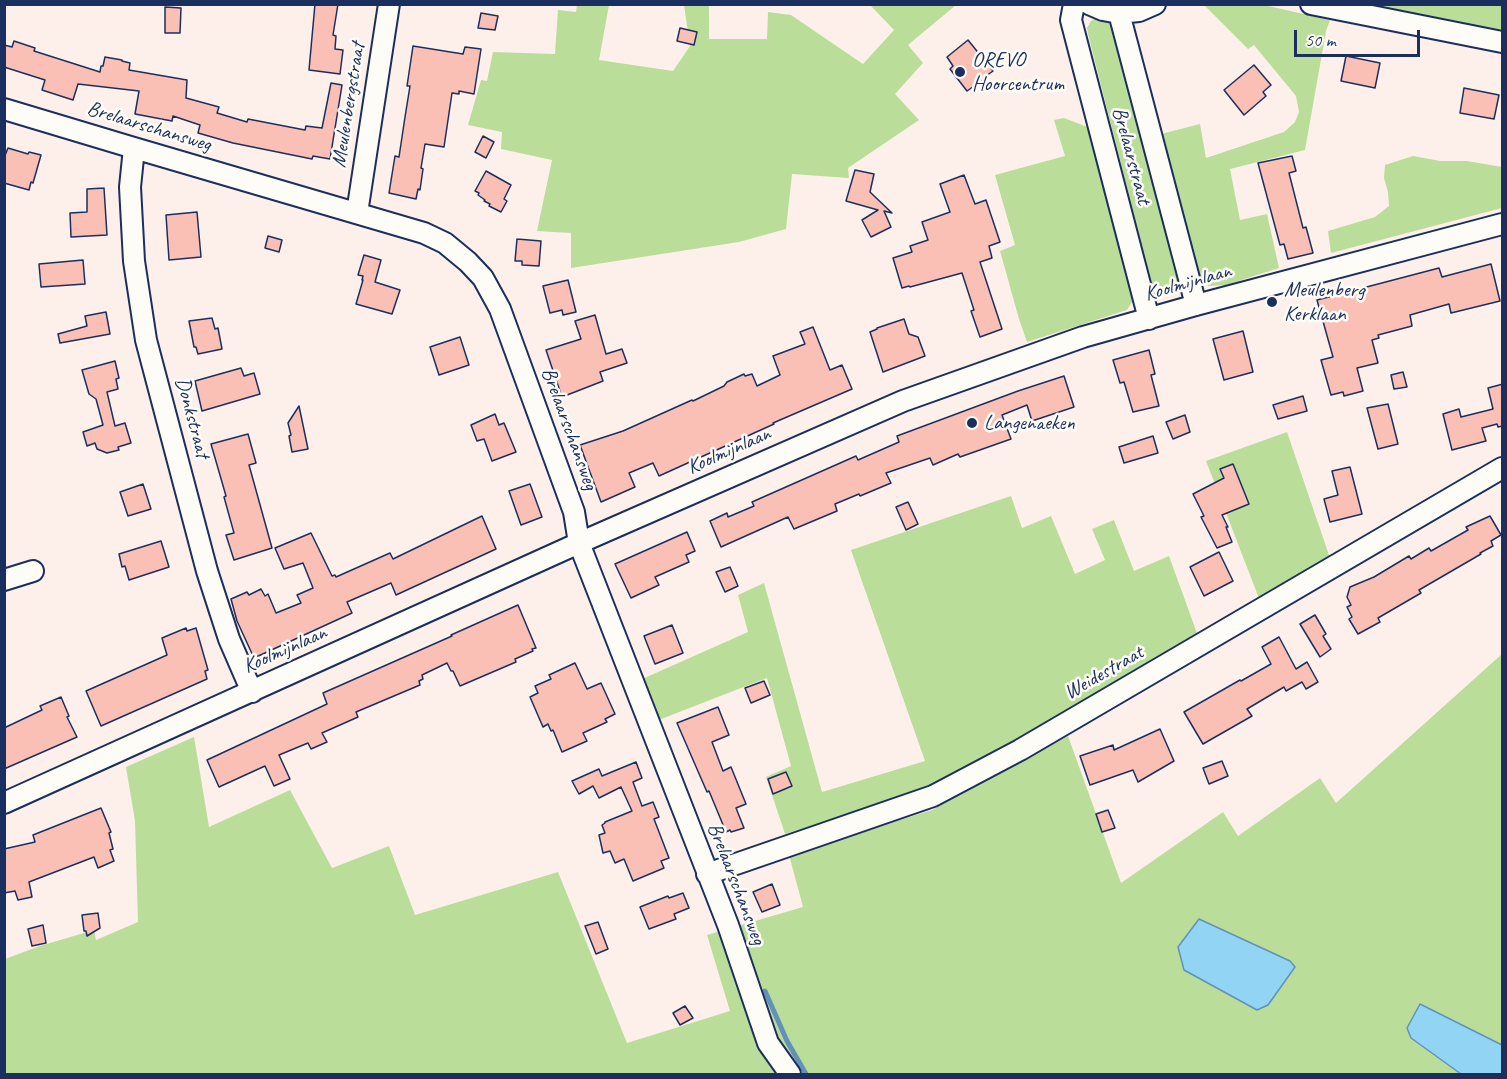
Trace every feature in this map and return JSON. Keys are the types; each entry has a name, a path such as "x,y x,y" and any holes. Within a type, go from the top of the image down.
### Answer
{"street":[{"name":"Meulenbergstraat","path":"357,213 389,4"},
{"name":"Brelaarstraat","path":"1074,4 1071,20 1149,319"},
{"path":"1089,4 1119,13 1139,11 1155,4"},
{"path":"1311,4 1503,42"},
{"name":"Brelaarstraat","path":"1119,13 1196,305"},
{"name":"Brelaarschansweg","path":"4,109 424,232 445,243 468,261 483,278 500,309 574,512 579,543 728,925 768,1043 790,1074"},
{"name":"Donkstraat","path":"134,148 130,187 134,250 146,340 207,571 229,639 252,692"},
{"name":"Koolmijnlaan","path":"4,803 579,543 903,400 1083,337 1503,224"},
{"name":"Weidestraat","path":"707,874 933,796 1020,750 1503,468"},
{"path":"4,580 33,571"}],"green space":[{"path":"577,5 609,5 599,60 673,71 690,46 684,5 709,5 709,39 767,39 768,12 791,15 863,64 894,30 872,5 956,5 908,45 923,63 895,94 919,120 848,168 849,178 792,174 786,229 739,242 571,268 571,233 537,231 552,160 501,149 502,132 468,125 481,80 487,81 493,52 555,54 558,10 576,12"},
{"path":"1204,5 1264,5 1330,20 1326,31 1305,150 1230,169 1240,220 1267,214 1279,268 1226,285 1208,286 1194,270 1161,134 1200,124 1206,158 1284,132 1295,122 1299,112 1296,96 1254,45 1248,49"},
{"path":"1355,5 1502,5 1502,35"},
{"path":"1099,16 1112,20 1181,280 1176,289 1170,292 1159,292 1152,286 1088,34 1087,28 1091,21"},
{"path":"1064,118 1090,128 1134,289 1132,302 1127,310 1027,342 1000,251 1015,245 995,175 1065,156 1054,120"},
{"path":"1413,156 1502,167 1502,208 1331,253 1328,231 1375,217 1389,206 1384,178 1385,165"},
{"path":"1287,432 1331,561 1260,601 1206,461"},
{"path":"1011,496 1022,528 1051,516 1075,574 1105,560 1092,529 1114,520 1134,571 1169,556 1198,636 1019,741 932,784 897,798 785,834 766,777 791,766 767,678 656,721 640,680 748,632 738,595 764,583 822,792 925,761 851,550"},
{"path":"1502,654 1502,1045 1421,1004 1411,1038 1461,1074 5,1074 5,959 94,930 96,940 138,922 135,821 126,767 194,737 209,827 290,790 332,868 389,846 415,915 558,872 627,1043 730,1011 707,935 803,907 789,855 932,810 1068,736 1121,883 1223,812 1238,836 1320,778 1336,803"}],"water":[{"path":"1199,919 1290,961 1295,967 1268,1005 1257,1010 1184,970 1178,947"},
{"path":"1420,1004 1502,1045 1502,1074 1461,1074 1411,1038 1407,1028"}],"building":[{"path":"315,4 338,4 333,35 336,36 335,49 343,50 340,74 309,70"},
{"path":"165,7 181,8 180,33 165,33"},
{"path":"481,13 498,16 495,30 478,28"},
{"path":"680,28 697,32 694,45 677,41"},
{"path":"968,40 993,71 967,91 950,69 953,66 947,57"},
{"path":"14,41 35,48 34,51 100,72 105,57 122,60 130,63 129,70 187,80 186,98 219,107 217,113 247,122 248,119 305,130 306,126 322,128 331,83 342,85 330,159 313,156 312,159 233,143 198,133 200,125 173,116 172,121 135,114 139,91 78,84 73,100 42,90 45,80 4,67 4,45 12,47"},
{"path":"413,46 463,54 465,47 481,49 474,94 459,91 459,94 452,93 444,147 425,144 420,190 418,189 416,199 389,193 395,156 399,157 410,86 407,86"},
{"path":"1346,56 1380,63 1375,88 1341,81"},
{"path":"1254,65 1271,85 1263,92 1266,96 1244,115 1224,90"},
{"path":"1464,88 1499,95 1494,119 1460,113"},
{"path":"483,136 494,142 486,158 475,152"},
{"path":"8,148 41,155 29,190 4,183 4,158"},
{"path":"1292,156 1296,171 1289,173 1303,228 1306,227 1313,253 1288,259 1284,244 1280,245 1258,163"},
{"path":"855,170 874,174 870,192 892,213 884,211 891,227 871,237 862,220 878,210 846,201"},
{"path":"486,171 511,185 504,199 507,201 501,212 489,206 490,204 475,191"},
{"path":"964,175 975,204 986,200 1000,242 989,246 992,258 980,262 1002,329 980,337 962,273 902,288 893,258 912,252 910,246 928,240 922,222 950,212 940,184"},
{"path":"104,188 107,235 71,237 70,213 87,212 87,189"},
{"path":"197,212 201,257 169,260 166,215"},
{"path":"268,236 282,240 279,252 265,248"},
{"path":"517,239 541,241 539,266 522,265 522,261 515,261"},
{"path":"364,255 381,260 375,282 400,290 392,314 356,304 363,280 363,276 358,275"},
{"path":"83,260 85,284 41,287 39,264"},
{"path":"1491,264 1500,301 1451,313 1449,304 1410,315 1412,326 1378,335 1379,338 1372,340 1378,363 1357,368 1363,391 1344,396 1343,392 1331,395 1321,360 1333,357 1317,300 1439,268 1442,277"},
{"path":"568,280 576,312 563,315 562,310 550,313 543,286"},
{"path":"106,312 110,334 60,343 58,334 87,326 85,316"},
{"path":"595,315 606,354 622,349 627,363 600,372 603,381 562,397 546,350 581,339 575,321"},
{"path":"212,318 215,329 218,328 222,349 198,354 194,347 189,321"},
{"path":"904,319 909,334 918,337 925,356 883,372 870,332"},
{"path":"813,327 830,370 842,365 852,389 659,476 653,463 629,473 635,487 601,502 580,445 623,431 693,401 744,374 745,376 752,374 757,386 780,375 773,356 805,344 800,332"},
{"path":"1243,331 1253,372 1224,380 1213,339"},
{"path":"460,337 469,365 439,375 430,347"},
{"path":"1149,350 1155,374 1151,375 1159,406 1133,412 1124,382 1120,383 1113,360"},
{"path":"115,361 119,378 116,379 118,389 107,392 115,426 125,423 131,443 118,447 119,450 107,453 97,449 95,443 87,446 83,432 103,425 96,399 89,394 82,370"},
{"path":"241,368 244,376 254,373 260,394 202,411 195,381"},
{"path":"1403,372 1407,387 1394,389 1391,375"},
{"path":"1064,376 1074,407 1032,421 1027,405 1002,415 1011,439 960,457 958,454 933,465 930,458 886,473 891,483 835,504 837,511 794,529 788,517 721,547 710,521 727,513 728,517 754,506 752,502 856,456 858,460 899,442 897,436"},
{"path":"1503,384 1503,426 1498,427 1497,424 1482,428 1486,441 1452,450 1443,414 1459,409 1461,417 1493,409 1488,388"},
{"path":"1303,396 1307,411 1278,419 1273,405"},
{"path":"1388,404 1398,444 1378,449 1367,408"},
{"path":"299,406 308,449 292,452 288,423"},
{"path":"495,414 499,425 504,423 516,452 492,461 484,439 477,441 471,425"},
{"path":"1185,415 1190,432 1173,439 1166,422"},
{"path":"248,434 256,463 249,465 272,548 234,560 226,535 234,533 211,444"},
{"path":"1153,436 1158,453 1124,463 1119,447"},
{"path":"1233,464 1249,504 1222,515 1232,542 1217,548 1201,517 1204,516 1193,494 1224,478 1220,469"},
{"path":"1350,467 1362,514 1330,522 1324,499 1338,495 1332,471"},
{"path":"143,484 151,509 128,516 120,492"},
{"path":"530,484 542,517 521,525 509,491"},
{"path":"908,502 918,524 906,530 896,507"},
{"path":"482,516 496,549 396,595 391,583 347,602 352,613 254,658 237,621 231,599 247,592 249,595 261,589 265,596 268,594 276,613 301,603 297,595 313,588 303,563 284,569 275,548 311,533 332,576 336,577 390,553 393,559"},
{"path":"1490,516 1501,535 1491,541 1493,546 1419,590 1421,593 1378,618 1380,622 1358,634 1349,619 1352,617 1347,607 1351,605 1347,597 1350,587 1374,577 1409,556 1411,559 1429,548 1431,551 1468,530 1466,527"},
{"path":"687,532 695,551 686,555 689,562 655,577 659,585 631,598 615,564"},
{"path":"161,541 169,567 129,580 125,566 122,567 119,554"},
{"path":"1219,552 1233,581 1204,596 1190,567"},
{"path":"730,567 738,586 725,592 716,572"},
{"path":"518,605 536,648 515,659 516,662 460,686 447,663 422,675 420,685 356,712 358,717 322,733 327,742 311,749 308,743 279,755 290,779 274,786 265,766 219,787 207,760 327,704 323,693"},
{"path":"1315,615 1326,634 1323,636 1331,649 1320,657 1300,624"},
{"path":"672,625 683,653 655,664 644,636"},
{"path":"186,628 187,631 196,628 208,670 205,671 207,679 101,726 86,691 167,655 162,638"},
{"path":"1279,637 1296,669 1307,662 1318,682 1306,689 1302,682 1286,691 1284,687 1247,709 1252,716 1203,744 1184,712 1271,664 1262,647"},
{"path":"575,663 587,689 601,683 615,714 605,719 607,722 583,733 587,741 562,752 553,730 551,731 548,724 543,727 530,697 538,693 535,686 551,679 549,675"},
{"path":"764,681 770,695 751,703 745,688"},
{"path":"61,697 69,716 67,717 77,737 4,769 4,728 42,710 40,706"},
{"path":"718,707 729,735 712,742 723,771 731,767 746,804 736,808 744,828 731,832 730,830 726,832 677,723"},
{"path":"1160,729 1174,761 1138,782 1133,770 1090,785 1080,756 1113,745 1114,750"},
{"path":"1222,761 1228,776 1209,784 1203,768"},
{"path":"636,762 642,778 633,782 642,806 653,802 659,817 654,819 669,858 661,861 664,868 633,881 624,859 615,863 610,851 603,853 599,835 605,833 602,825 605,822 632,811 621,787 599,798 593,786 579,794 572,781 599,769 602,776"},
{"path":"786,772 792,786 773,794 768,779"},
{"path":"101,808 111,832 109,833 113,849 110,850 114,861 98,868 94,857 29,882 32,897 18,900 15,891 4,893 4,849 35,842 33,835"},
{"path":"1108,810 1115,828 1102,832 1096,814"},
{"path":"772,884 780,905 762,912 753,892"},
{"path":"683,893 689,908 674,914 676,919 649,929 640,907"},
{"path":"98,913 100,928 87,936 82,915"},
{"path":"598,922 608,949 596,954 585,926"},
{"path":"43,925 46,943 32,946 28,929"},
{"path":"685,1006 693,1018 680,1025 673,1013"}],"waterway":[{"path":"765,991 787,1041 806,1074"}],"place":[{"name":"OREVO Hoorcentrum","path":"960,72"},
{"name":"Meulenberg Kerklaan","path":"1272,302"},
{"name":"Langenaeken","path":"972,423"}]}
